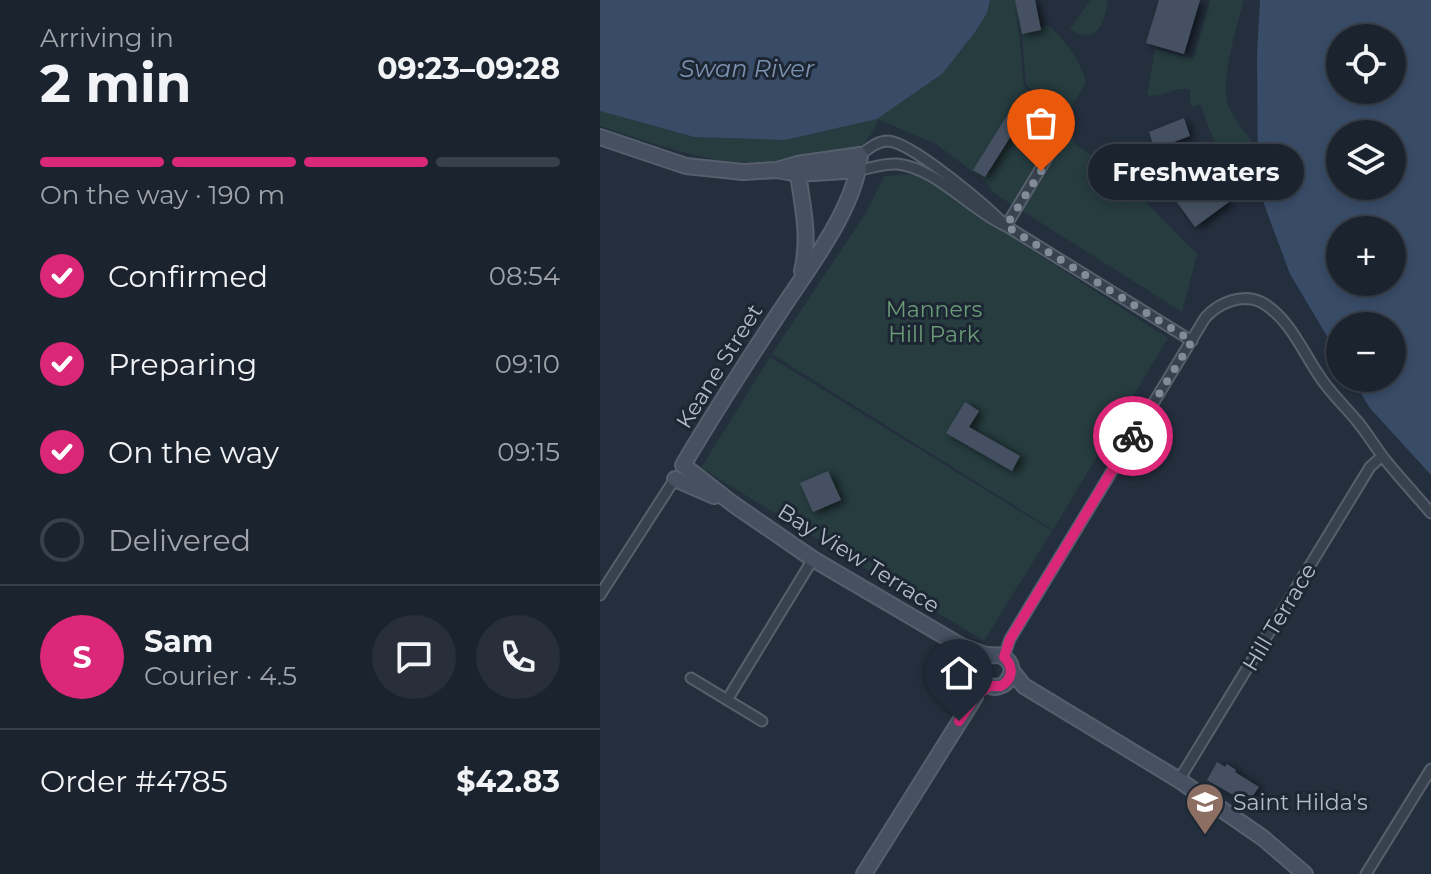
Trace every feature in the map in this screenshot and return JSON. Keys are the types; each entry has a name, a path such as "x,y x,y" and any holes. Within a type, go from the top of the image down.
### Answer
{"street":[{"path":"1006,226 1065,128"},
{"path":"600,137 686,166 743,172 860,163 895,164 922,171 983,214 1192,341"},
{"path":"860,163 880,142 899,144 926,160 983,203 1006,226"},
{"name":"Keane Street","path":"600,595 843,213 860,163"},
{"path":"798,169 807,223 807,245 800,280"},
{"path":"864,874 1205,318 1216,308 1241,298 1259,301 1277,314 1325,384 1431,513"},
{"name":"Hill Terrace","path":"1179,780 1370,467 1382,456"},
{"name":"Bay View Terrace","path":"683,465 813,559 1179,780 1263,838 1305,874"},
{"name":"Bay View Terrace","path":"675,479 733,504"},
{"path":"727,700 813,559"},
{"name":"Bay View Terrace","path":"991,669 1008,660 1024,686"},
{"path":"691,678 762,721"},
{"path":"1366,874 1431,769"}],"green space":[{"path":"990,0 1016,0 1024,86 1059,126 1071,132 1075,144 1122,178 1197,254 1182,312 994,193 985,181 936,144 878,119 864,142 845,153 808,160 764,162 712,159 600,126 600,111 694,137 785,140 877,119 942,74 986,13"},
{"path":"1090,0 1108,0 1102,23 1093,34 1080,34 1070,29"},
{"path":"1210,0 1244,0 1230,54 1226,97 1231,112 1251,140 1222,162 1200,104 1192,107 1190,90 1147,95 1155,49 1193,59"},
{"path":"1049,26 1072,52 1086,83 1061,124 1026,84 1022,34"},
{"name":"Manners Hill Park","path":"921,173 999,229 1168,338 1053,530 772,354 867,211 884,176"},
{"path":"770,357 1052,531 984,641 701,468"}],"water":[{"name":"Swan River","path":"600,0 990,0 987,13 975,32 942,74 877,119 785,140 694,137 600,111"},
{"path":"1260,0 1431,0 1431,475 1369,407 1360,392 1406,392 1406,312 1326,312 1326,334 1290,274 1258,188 1257,55"}],"building":[{"path":"1015,0 1035,0 1041,30 1022,34"},
{"path":"1159,0 1200,0 1184,54 1146,43"},
{"path":"1011,109 1023,117 985,177 973,170"},
{"path":"1184,118 1190,136 1166,145 1175,171 1163,175 1149,132"},
{"path":"1210,177 1229,202 1195,227 1176,201"},
{"path":"965,402 979,411 969,427 1020,456 1012,471 946,433"},
{"path":"828,471 841,500 813,512 800,483"},
{"path":"1217,762 1225,767 1227,764 1259,787 1252,797 1245,793 1242,798 1235,796 1207,780"}],"way so far":[{"path":"1041,171 1006,226 1192,341 1133,436"}],"place":[{"name":"Freshwaters","path":"1041,171"},
{"name":"Saint Hilda's","path":"1205,836"}],"route":[{"path":"959,721 975,697 989,686 1001,686 1009,680 1012,671 1004,657 1010,639 1133,436"}]}
